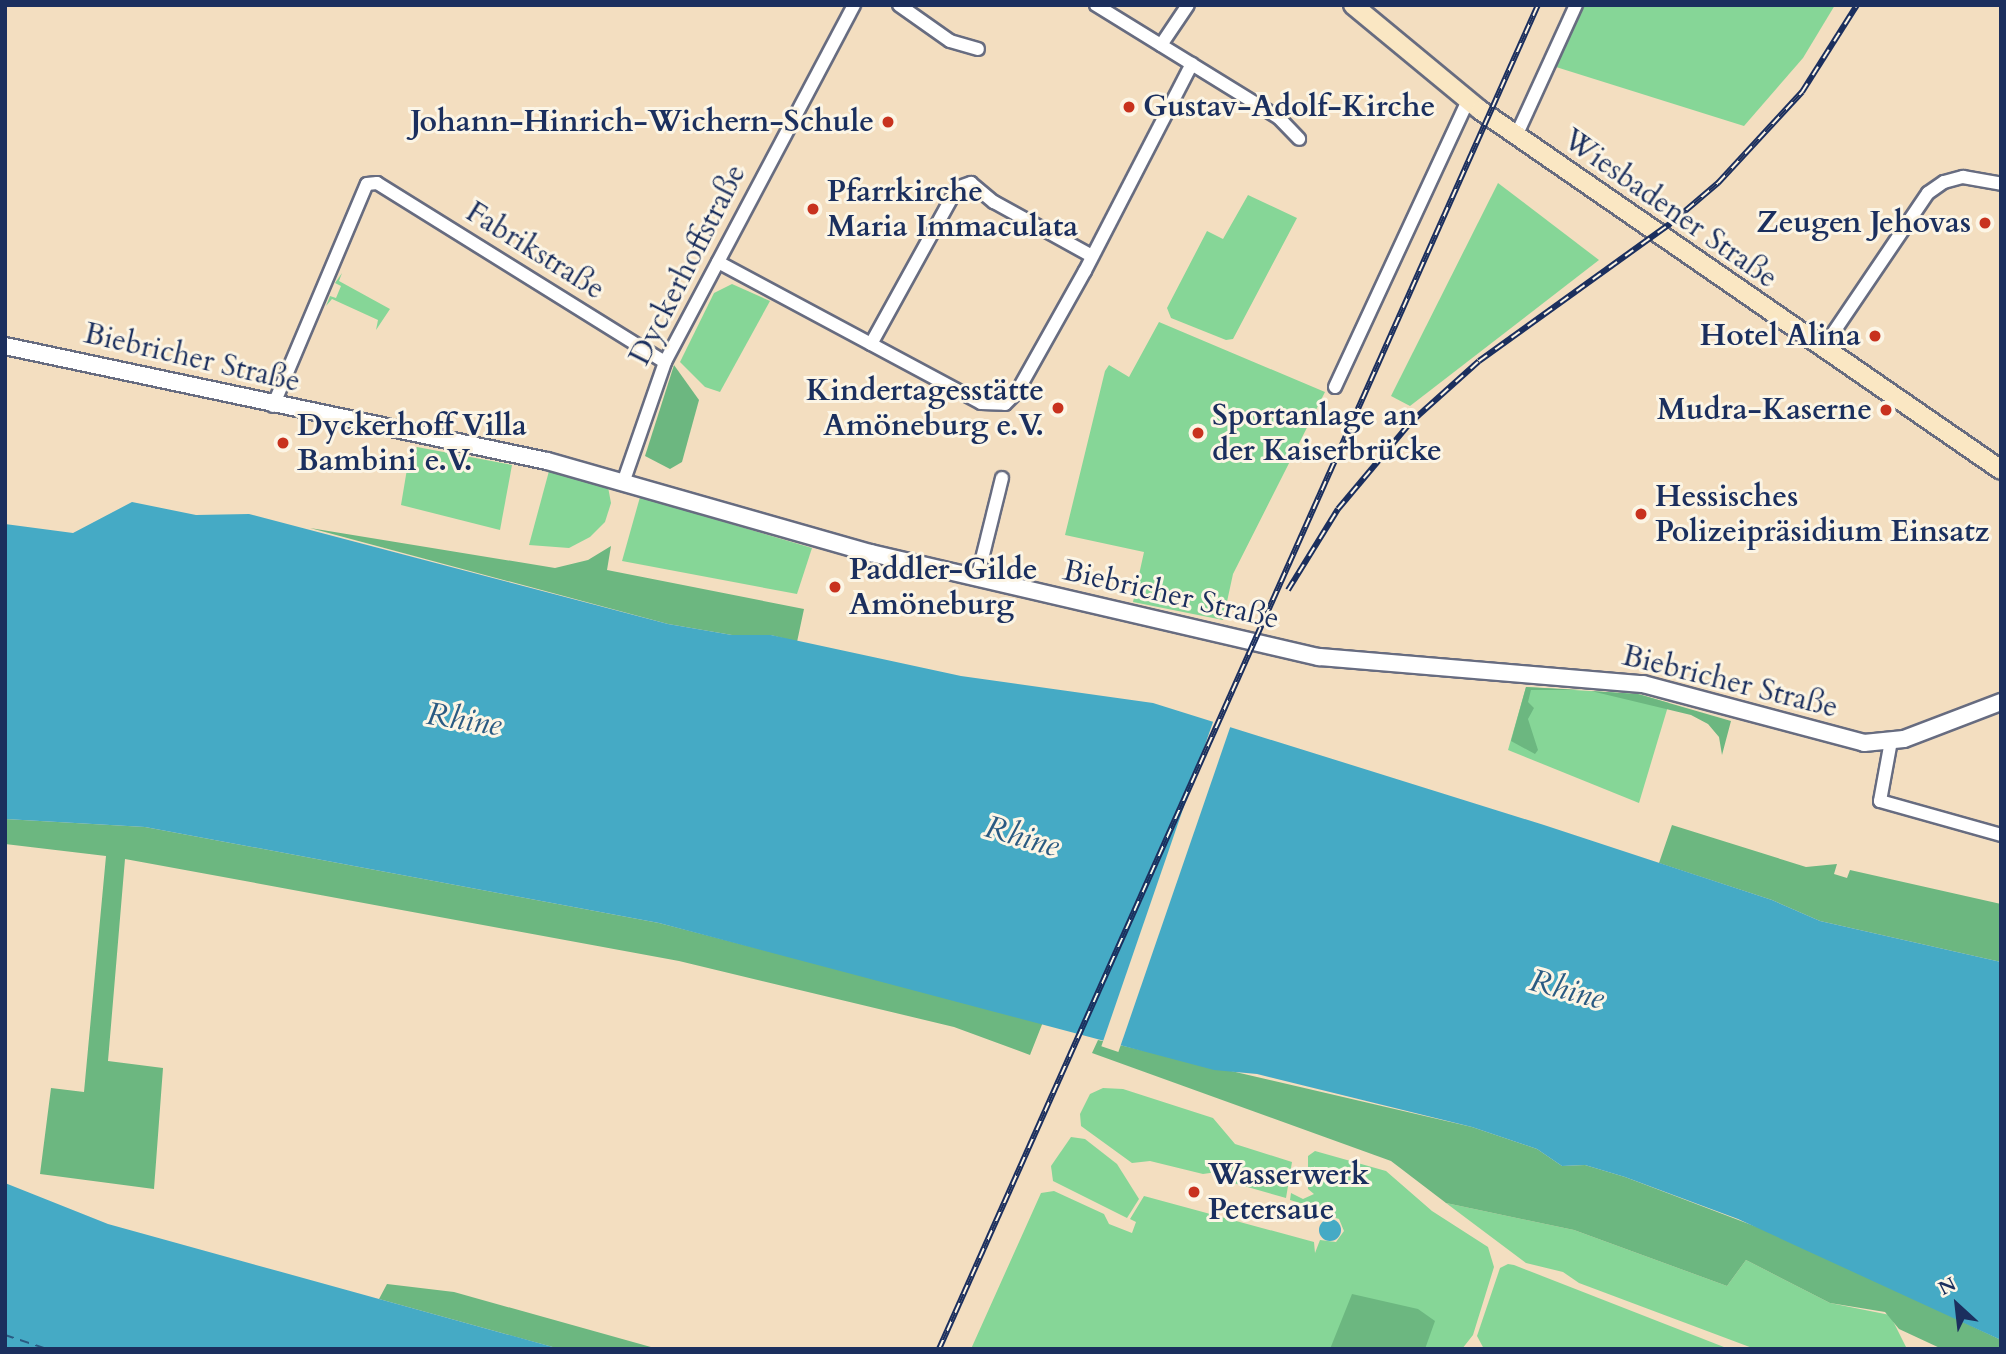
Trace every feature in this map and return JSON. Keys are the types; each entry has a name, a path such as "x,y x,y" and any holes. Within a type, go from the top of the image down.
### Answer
{"main road":[{"name":"Wiesbadener Straße","path":"1353,5 1474,105 2001,470"}],"street":[{"name":"Dyckerhoffstraße","path":"624,480 665,362 854,5"},
{"path":"899,5 950,41 978,49"},
{"path":"1096,5 1279,118 1298,139"},
{"path":"1161,44 1188,5"},
{"name":"Wiesbadener Straße","path":"1516,135 1576,5"},
{"path":"718,262 981,402 1005,404 1017,392 1093,256 1192,64"},
{"path":"1335,387 1474,105"},
{"path":"1822,348 1928,193 1944,182 1964,177 2001,184"},
{"name":"Fabrikstraße","path":"273,406 367,184 377,183 665,362"},
{"path":"870,344 957,188 971,183 994,202 1093,256"},
{"name":"Biebricher Straße","path":"5,346 624,480 820,539 977,579 1293,653 1623,681 1841,740 1891,741 2001,702"},
{"path":"977,579 1002,478"},
{"path":"1891,741 1880,801 2001,835"}],"green space":[{"path":"1583,5 1835,5 1803,58 1744,126 1556,67"},
{"path":"1498,183 1599,260 1410,406 1391,396"},
{"path":"1248,195 1297,218 1233,339 1226,340 1171,318 1167,308 1207,231 1223,239"},
{"path":"342,273 339,281 390,309 376,330 378,320 332,299 326,306 330,296 336,298 341,286 335,283"},
{"path":"732,284 770,301 720,392 705,387 680,362 714,293"},
{"name":"Sportanlage an der Kaiserbrücke","path":"1159,322 1325,392 1233,574 1223,620 1133,602 1144,552 1065,535 1105,371 1109,365 1129,377"},
{"path":"674,365 699,400 682,462 670,469 645,456"},
{"path":"417,447 512,465 500,530 401,505 409,457"},
{"path":"549,471 608,487 611,503 605,522 590,537 569,548 529,545"},
{"path":"640,497 812,548 797,594 622,561"},
{"path":"310,528 555,568 588,560 611,546 607,570 804,609 797,642 771,635 732,635 668,624"},
{"path":"1526,687 1638,694 1669,703 1639,803 1508,750"},
{"path":"1526,687 1582,690 1531,690 1528,702 1534,708 1528,719 1538,750 1535,754 1511,741"},
{"path":"1591,691 1638,694 1731,721 1722,755 1719,737 1708,724 1691,715"},
{"path":"5,819 145,827 659,923 1043,1022 1030,1055 954,1027 679,961 125,859 108,1061 163,1068 154,1189 40,1174 51,1088 84,1092 106,856 5,844"},
{"path":"1672,825 1806,867 1837,864 1834,874 1847,878 1850,870 2001,904 2001,962 1820,921 1772,900 1659,863"},
{"path":"1098,1040 1472,1127 1537,1149 1562,1166 1585,1165 1625,1177 1791,1240 2001,1340 2001,1349 1942,1349 1899,1329 1885,1312 1830,1303 1746,1260 1727,1286 1574,1230 1446,1203 1391,1161 1092,1053"},
{"path":"1103,1088 1123,1089 1213,1118 1235,1144 1292,1162 1286,1198 1223,1180 1217,1172 1203,1174 1150,1161 1132,1163 1081,1126 1080,1114 1090,1094"},
{"path":"1071,1137 1085,1139 1117,1164 1139,1199 1127,1218 1053,1181 1051,1166"},
{"path":"1315,1151 1386,1171 1432,1211 1488,1247 1494,1267 1473,1335 1462,1349 971,1349 1041,1193 1054,1191 1104,1214 1109,1224 1132,1233 1136,1222 1130,1219 1144,1196 1314,1242 1315,1253 1320,1240 1336,1242 1344,1231 1339,1219 1326,1215 1328,1201 1324,1210 1290,1200 1291,1193 1303,1199 1314,1194 1308,1189 1308,1156"},
{"path":"1446,1203 1574,1230 1727,1286 1746,1260 1830,1303 1890,1315 1907,1349 1755,1349 1579,1283 1563,1272 1526,1263"},
{"path":"1508,1264 1729,1349 1484,1349 1477,1336 1500,1268"},
{"path":"387,1284 454,1292 658,1349 560,1349 379,1299"},
{"path":"1352,1294 1418,1309 1435,1321 1425,1349 1330,1349"}],"water":[{"name":"Rhine","path":"132,502 196,515 249,514 668,624 732,635 771,635 961,676 1153,703 1544,825 1772,900 1820,921 2001,962 2001,1340 1738,1219 1625,1177 1585,1165 1562,1166 1537,1149 1472,1127 1257,1074 1214,1070 659,923 145,827 5,819 5,524 73,533"},
{"path":"5,1183 108,1224 560,1349 5,1349"},
{"path":"1330,1219 1338,1222 1341,1230 1338,1238 1330,1241 1322,1238 1319,1230 1322,1222"}],"pier":[{"path":"1214,719 1231,725 1118,1052 1101,1046"}],"ferry route":[{"path":"5,1335 47,1349"}],"railway":[{"path":"939,1349 1538,5"},
{"path":"1288,590 1338,509 1411,422 1479,361 1671,223 1718,183 1802,92 1857,5"}],"place":[{"name":"Gustav-Adolf-Kirche","path":"1129,107"},
{"name":"Johann-Hinrich-Wichern-Schule","path":"888,122"},
{"name":"Pfarrkirche Maria Immaculata","path":"813,209"},
{"name":"Zeugen Jehovas","path":"1985,223"},
{"name":"Hotel Alina","path":"1875,336"},
{"name":"Kindertagesstätte Amöneburg e.V.","path":"1058,408"},
{"name":"Mudra-Kaserne","path":"1886,410"},
{"name":"Sportanlage an der Kaiserbrücke","path":"1198,433"},
{"name":"Dyckerhoff Villa Bambini e.V.","path":"283,443"},
{"name":"Hessisches Polizeipräsidium Einsatz","path":"1641,514"},
{"name":"Paddler-Gilde Amöneburg","path":"835,587"},
{"name":"Wasserwerk Petersaue","path":"1194,1192"}]}
